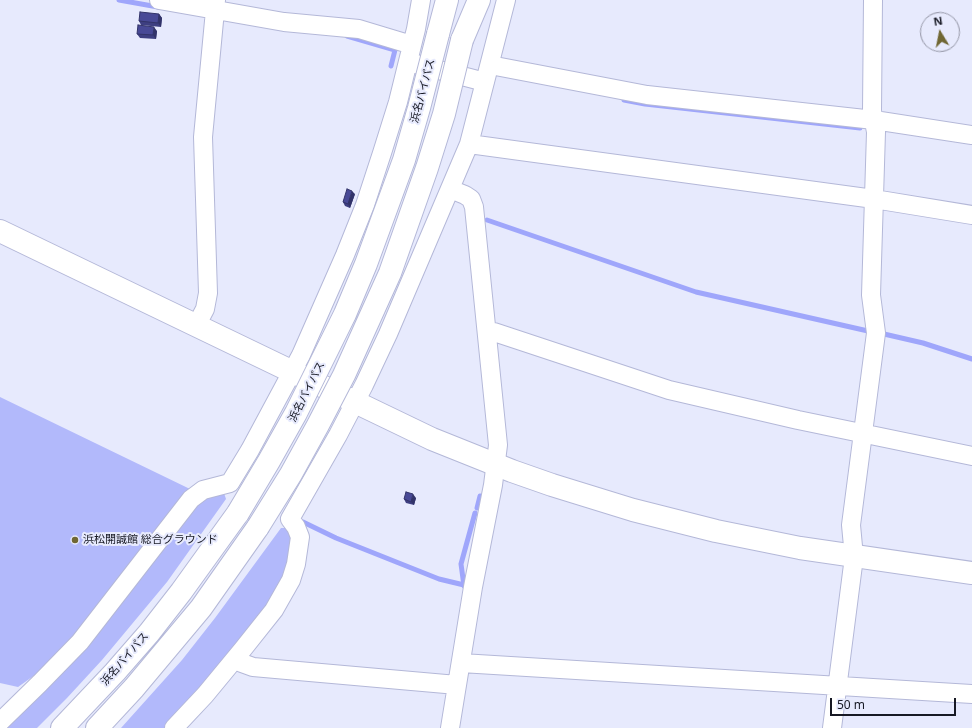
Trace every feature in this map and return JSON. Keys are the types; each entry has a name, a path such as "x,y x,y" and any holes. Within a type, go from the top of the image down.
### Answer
{"main road":[{"path":"438,34 442,0"},
{"name":"浜名バイパス","path":"62,728 115,672 149,633 181,592 238,513 296,413 328,350 363,271 386,212 404,160 419,108 447,0"},
{"path":"97,728 134,688 201,608 258,527 291,474 318,425 351,361 387,280 409,221 428,168 444,114 473,0"},
{"path":"462,40 479,0"},
{"path":"0,231 355,403 432,439 496,465 592,498 674,522 765,542 854,557 972,573"}],"street":[{"path":"159,0 216,5 284,22 359,29 412,44"},
{"path":"0,722 80,642 191,499 203,490 230,483 261,430 292,372 324,305 364,205 382,153 408,62 421,0"},
{"path":"290,519 355,403 388,334 469,144 506,0"},
{"path":"832,728 854,557 851,525 876,333 871,296 876,132 872,111 873,0"},
{"path":"196,326 205,309 208,293 203,136 216,5"},
{"path":"408,62 485,82"},
{"path":"490,64 647,95 874,120 972,135"},
{"path":"469,144 874,199 972,216"},
{"path":"450,189 465,195 471,200 474,207 498,445 496,465 473,587 450,728"},
{"path":"487,332 494,332 668,390 798,420 972,456"},
{"path":"174,728 205,695 274,610 291,580 296,564 300,537 296,527 290,519 230,483"},
{"path":"236,658 242,663 253,667 457,685"},
{"path":"461,663 972,694"}],"shaded area":[{"name":"浜松開誠館 総合グラウンド","path":"0,397 190,489 75,637 46,667 18,687 0,683"},
{"path":"224,493 226,499 167,582 102,660 67,698 37,728 4,728 201,500"},
{"path":"281,528 286,528 292,538 292,546 284,577 268,605 199,690 164,728 121,728 182,660"}],"building":[{"path":"140,12 159,14 158,23 139,21"},
{"path":"138,25 154,27 153,35 137,34"},
{"path":"347,189 352,191 348,204 343,202"},
{"path":"406,492 413,494 411,502 404,499"}],"waterway":[{"path":"119,0 158,7"},
{"path":"347,36 395,50 391,66"},
{"path":"624,100 645,104 860,128"},
{"path":"487,220 696,292 868,331"},
{"path":"884,334 923,343 972,359"},
{"path":"477,508 480,496"},
{"path":"464,586 461,564 475,513"},
{"path":"303,522 336,538 439,579 464,585"}],"place":[{"name":"浜松開誠館 総合グラウンド","path":"75,540"}]}
